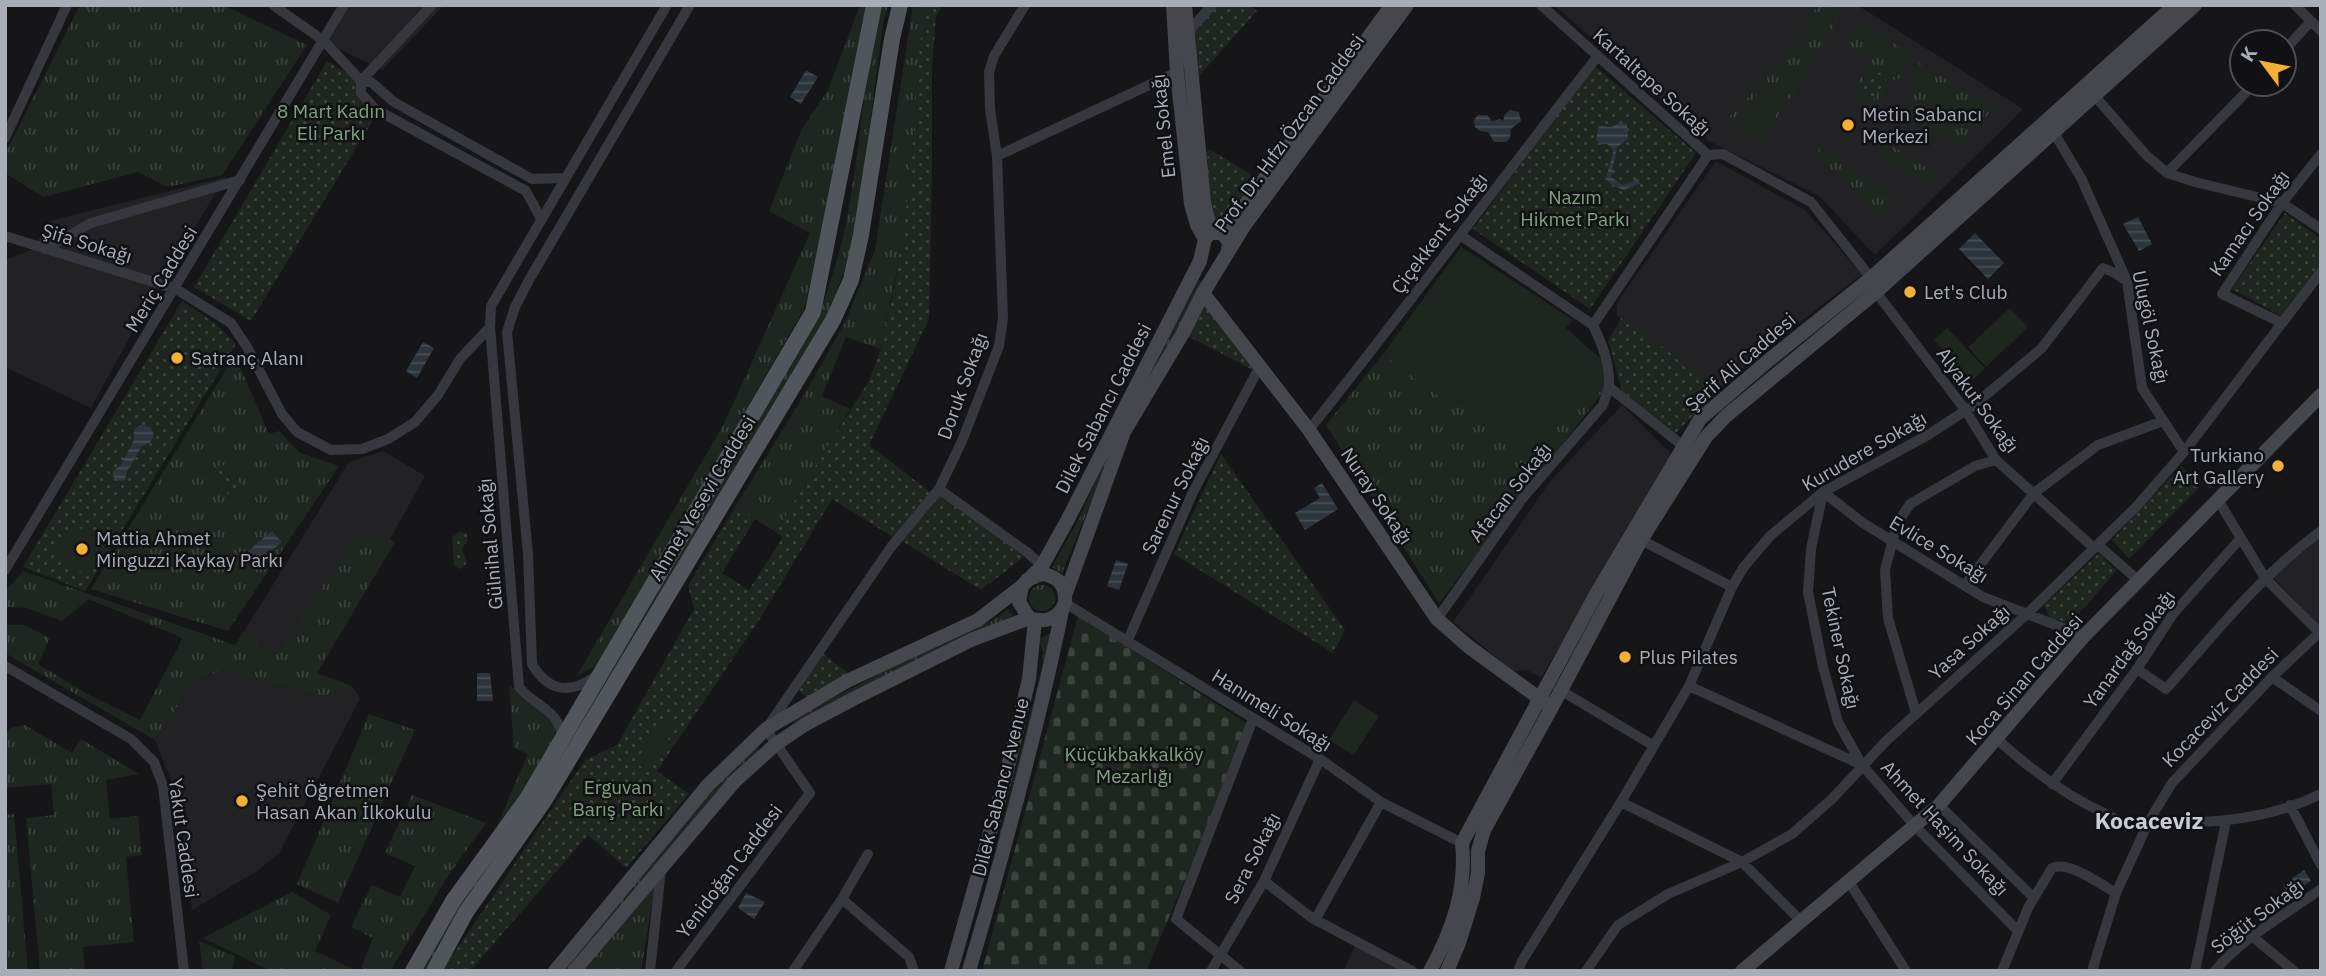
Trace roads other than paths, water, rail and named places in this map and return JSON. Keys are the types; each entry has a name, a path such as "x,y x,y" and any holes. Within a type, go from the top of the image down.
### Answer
{"main road":[{"name":"Ahmet Yesevi Caddesi","path":"413,971 453,901 527,799 813,312 874,5"},
{"name":"Ahmet Yesevi Caddesi","path":"434,971 466,912 544,801 833,320 851,280 862,235 892,39 900,5"}],"street":[{"path":"5,138 67,5"},
{"path":"273,5 324,41 360,81 361,93 375,109 526,191 541,219"},
{"name":"Meriç Caddesi","path":"5,570 344,5"},
{"path":"360,81 432,5"},
{"name":"Gülnihal Sokağı","path":"562,738 562,731 554,714 527,697 519,687 490,327 491,306 667,5"},
{"name":"Gülnihal Sokağı","path":"598,674 582,686 563,688 548,684 532,664 528,554 507,332 515,307 529,280 690,5"},
{"name":"Doruk Sokağı","path":"766,729 891,547 939,489 962,441 999,346 1003,318 997,156 990,109 989,72 994,56 1024,5"},
{"name":"Emel Sokağı","path":"1173,5 1191,204 1197,225 1212,238"},
{"name":"Emel Sokağı","path":"1185,5 1204,202 1212,238"},
{"path":"1188,32 1212,5"},
{"name":"Prof. Dr. Hıfzı Özcan Caddesi","path":"1212,238 1232,223 1392,5"},
{"name":"Prof. Dr. Hıfzı Özcan Caddesi","path":"1227,252 1407,5"},
{"name":"Kartaltepe Sokağı","path":"1541,5 1708,155 1723,155 1735,160 1811,202 1873,285"},
{"name":"Şerif Ali Caddesi","path":"1554,686 1706,437 1726,416 2048,127 2175,5"},
{"name":"Şerif Ali Caddesi","path":"2048,127 2094,95 2195,5"},
{"path":"2295,5 2321,32"},
{"path":"2298,35 2310,22"},
{"name":"Çiçekkent Sokağı","path":"1309,429 1597,57"},
{"path":"997,156 1177,72"},
{"path":"360,81 371,82 394,102 532,179 564,178"},
{"path":"2094,95 2146,155 2167,173 2282,203 2321,229"},
{"path":"2167,173 2239,98"},
{"name":"Ulugöl Sokağı","path":"2048,127 2081,178 2127,281 2142,388 2184,452"},
{"name":"Kamacı Sokağı","path":"2282,323 2222,294 2282,203 2321,153"},
{"path":"1593,326 1708,155"},
{"path":"45,249 91,223 240,180"},
{"path":"1460,234 1593,326 1603,346 1610,370 1609,387 1682,445"},
{"name":"Şifa Sokağı","path":"5,236 176,289 231,323 289,423 304,437 331,450 362,449 388,439 415,422 438,395 460,359 490,327"},
{"path":"1212,238 1229,242 1227,252 1219,257 1212,257 1212,238"},
{"name":"Dilek Sabancı Caddesi","path":"555,971 708,785 766,729 847,681 978,620 1042,566 1212,238"},
{"name":"Dilek Sabancı Caddesi","path":"1064,602 1124,432 1227,252"},
{"name":"Kurudere Sokağı","path":"1518,971 1689,686 1743,568 1770,536 1824,492 1928,436 1966,411 2042,349 2104,268 2127,281"},
{"name":"Yasa Sokağı","path":"1586,971 1618,925 1668,894 1742,862 1792,834 1832,799 1862,765 1916,713 2026,614 2136,507 2184,452 2321,272"},
{"name":"Şerif Ali Caddesi","path":"1447,971 1460,943 1474,898 1479,873 1478,851 1484,830 1629,536 1677,460 1682,445 1700,419 1710,410 1873,285"},
{"name":"Alyakut Sokağı","path":"1873,285 1966,411 1996,460 2139,580"},
{"name":"Nuray Sokağı","path":"1203,293 1309,429 1437,619 1469,647 1546,703"},
{"path":"490,327 507,332"},
{"name":"Sarenur Sokağı","path":"1127,642 1193,492 1260,366"},
{"name":"Afacan Sokağı","path":"1437,619 1522,499 1603,405 1609,387"},
{"name":"Koca Sinan Caddesi","path":"1742,971 1939,805 2084,636 2321,395"},
{"path":"1965,585 2034,494 2098,445 2164,421"},
{"path":"1916,713 1888,618 1885,570 1897,524 1910,504 1975,466 1996,460"},
{"path":"939,489 1042,566"},
{"name":"Evlice Sokağı","path":"1824,492 1863,523 1983,597 2084,636"},
{"name":"Tekiner Sokağı","path":"1824,492 1811,549 1808,592 1823,667 1838,722 1862,765"},
{"path":"2218,500 2265,578 2320,631"},
{"path":"2137,669 2166,688 2265,578 2295,550 2321,531"},
{"name":"Yanardağ Sokağı","path":"2052,784 2137,669 2172,614 2240,539"},
{"path":"1641,540 1732,587"},
{"path":"574,971 734,781 776,744 857,696 971,640 1032,619 1050,620 1064,602 1063,585 1049,575 1041,574 1024,583 1019,603 1032,619 1029,679 1005,779 951,971"},
{"name":"Hanımeli Sokağı","path":"1064,602 1320,759 1381,802 1462,843"},
{"name":"Dilek Sabancı Avenue","path":"969,971 1025,770 1064,602"},
{"name":"Kocaceviz Caddesi","path":"2092,971 2116,893 2149,821 2172,783 2320,631"},
{"name":"Yakut Caddesi","path":"5,666 131,740 154,762 163,786 184,971"},
{"path":"2273,677 2321,711"},
{"path":"1554,686 1654,746"},
{"name":"Ahmet Haşim Sokağı","path":"1689,686 1862,765 1915,826 2018,931"},
{"name":"Şerif Ali Caddesi","path":"1430,971 1444,945 1463,882 1462,843 1546,703"},
{"path":"1240,971 1175,919 1253,719"},
{"path":"766,729 776,744"},
{"path":"1997,740 2052,784 2088,806 2129,825 2149,821 2191,824 2246,819 2321,794"},
{"name":"Yenidoğan Caddesi","path":"676,971 810,793 776,744"},
{"name":"Sera Sokağı","path":"1211,971 1264,881 1320,759"},
{"path":"1315,920 1381,802"},
{"path":"1621,802 1742,862 1801,922"},
{"path":"1939,805 2034,898"},
{"path":"2290,805 2321,865"},
{"path":"2195,971 2226,821"},
{"path":"793,971 842,899 868,854"},
{"path":"2003,971 2018,931 2052,868 2058,865 2069,867 2116,893"},
{"path":"650,971 661,869"},
{"path":"1264,881 1315,920 1412,971"},
{"path":"1849,882 1906,971"},
{"name":"Söğüt Sokağı","path":"2215,971 2222,961 2253,937 2321,889"},
{"path":"842,899 909,957 914,971"},
{"path":"2253,937 2294,971"}],"place":[{"name":"Metin Sabancı Merkezi","path":"1848,125"},
{"name":"Let's Club","path":"1910,292"},
{"name":"Satranç Alanı","path":"177,358"},
{"name":"Turkiano Art Gallery","path":"2278,466"},
{"name":"Mattia Ahmet Minguzzi Kaykay Parkı","path":"82,549"},
{"name":"Plus Pilates","path":"1625,657"},
{"name":"Şehit Öğretmen Hasan Akan İlkokulu","path":"242,801"}],"district":[{"name":"Kocaceviz","path":"2149,821"}],"park label":[{"name":"8 Mart Kadın Eli Parkı","path":"331,122"},
{"name":"Nazım Hikmet Parkı","path":"1575,208"},
{"name":"Küçükbakkalköy Mezarlığı","path":"1134,765"},
{"name":"Erguvan Barış Parkı","path":"618,798"}]}
